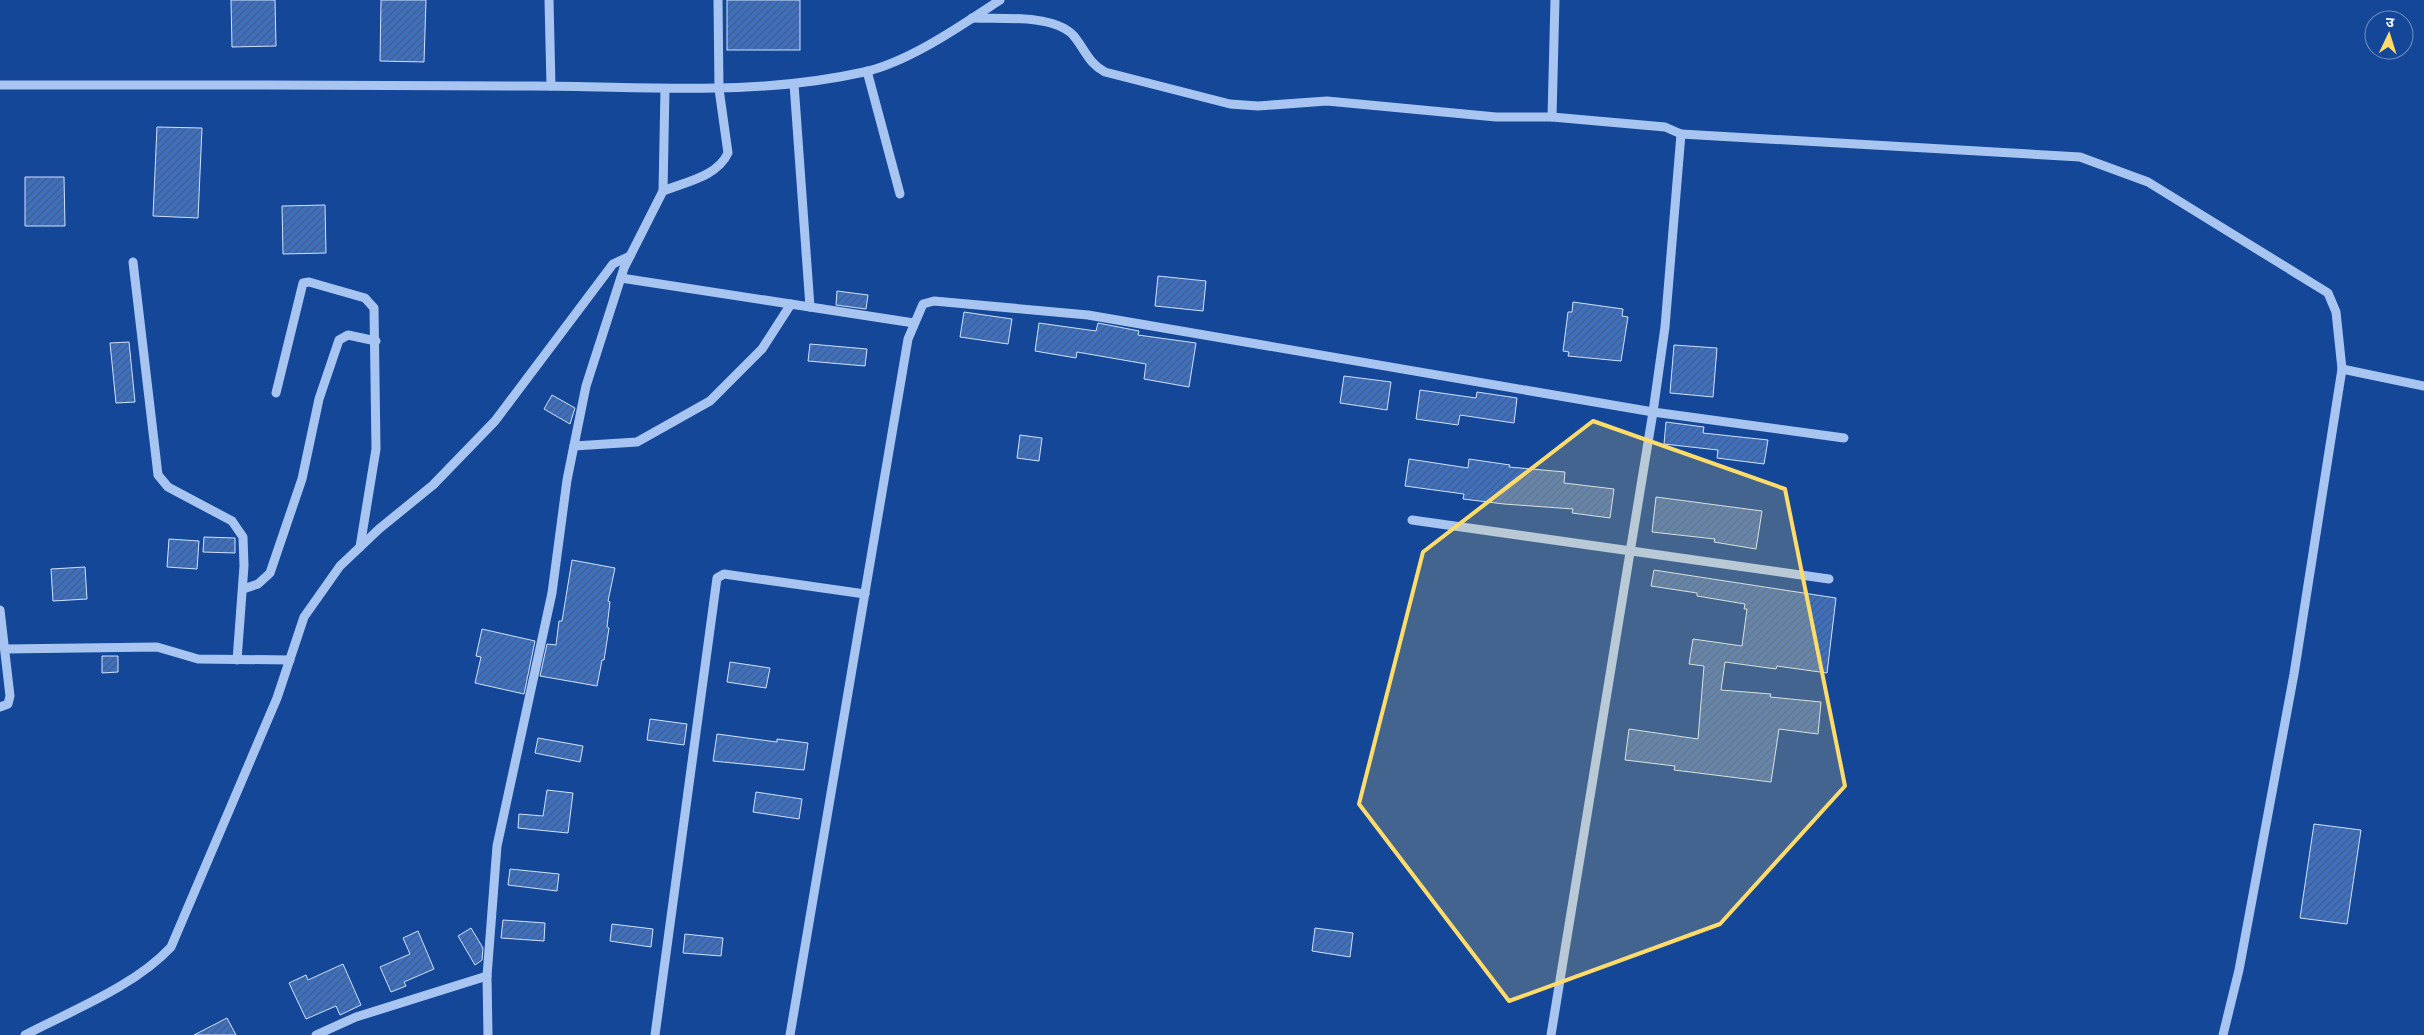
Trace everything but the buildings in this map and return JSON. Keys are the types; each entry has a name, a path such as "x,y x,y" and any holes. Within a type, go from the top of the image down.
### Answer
{"street":[{"path":"550,0 551,86"},
{"path":"663,191 716,170 728,153 719,89 718,0"},
{"path":"0,85 551,86 719,89 794,84 867,72 914,52 1000,0"},
{"path":"1552,117 1555,0"},
{"path":"972,18 1036,20 1058,26 1072,34 1094,66 1105,72 1230,104 1258,106 1327,101 1496,117 1552,117 1665,127 1681,134 2080,157 2148,182 2328,293 2336,312 2342,369 2294,674 2239,970 2223,1035"},
{"path":"867,72 900,194"},
{"path":"794,84 810,307"},
{"path":"488,1035 487,976 497,846 552,592 574,446 586,386 621,278 663,191 665,89"},
{"path":"1551,1035 1653,412 1665,327 1681,134"},
{"path":"25,1035 140,976 171,947 273,707 304,617 340,566 432,485 496,421 612,264 630,256"},
{"path":"133,262 158,474 168,487 232,521 243,537 243,589 237,660"},
{"path":"621,278 914,323"},
{"path":"276,393 303,283 310,282 365,298 371,302 374,308 376,341 376,448 360,547"},
{"path":"790,1035 908,339 923,304 934,301 1088,315 1653,412 1844,438"},
{"path":"574,446 637,442 710,402 762,349 791,304"},
{"path":"243,589 258,584 270,573 302,479 319,399 339,340 343,336 348,335 376,341"},
{"path":"2342,369 2424,386"},
{"path":"1412,520 1630,549 1829,579"},
{"path":"654,1035 717,578 724,574 865,594"},
{"path":"0,610 10,696 8,704 0,707"},
{"path":"5,649 157,647 198,659 290,660"},
{"path":"316,1035 356,1017 487,976"}],"highlighted area":[{"path":"1593,421 1785,489 1845,786 1720,924 1509,1001 1359,804 1423,552"}]}
